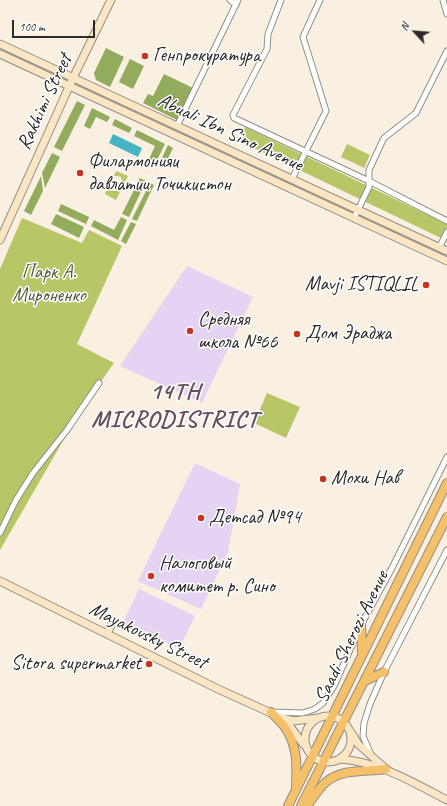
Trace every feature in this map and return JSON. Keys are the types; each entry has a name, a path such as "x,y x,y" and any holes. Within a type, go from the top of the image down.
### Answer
{"main road":[{"name":"Saadi Sherozi Avenue","path":"288,806 447,482"},
{"name":"Saadi Sherozi Avenue","path":"301,806 447,517"},
{"path":"361,625 362,654"},
{"path":"365,681 384,672"},
{"path":"271,712 282,724 292,739 297,764 295,792"},
{"path":"307,806 327,781 339,775 350,772 386,769"}],"street":[{"name":"Rakhimi Street","path":"0,240 23,181 111,0"},
{"path":"177,126 237,2 230,0"},
{"path":"281,0 268,34 267,49 233,115 234,118 369,180 447,221"},
{"path":"292,179 326,111 303,36 320,0"},
{"path":"442,0 447,14"},
{"name":"Abuali Ibn Sino Avenue","path":"0,44 447,251"},
{"path":"354,218 370,187 368,170 384,138 416,113 447,51"},
{"name":"Abuali Ibn Sino Avenue","path":"0,54 447,261"},
{"path":"439,248 447,232"},
{"path":"0,533 16,500 33,474 67,430 99,383"},
{"path":"271,712 303,713 315,709 323,703 334,686 361,625 392,568 447,457"},
{"path":"371,756 363,736 364,723 370,704 384,672 447,550"},
{"path":"440,563 447,566"},
{"name":"Mayakovsky Street","path":"0,582 218,689 282,718 293,721 332,716"},
{"path":"107,634 111,626"},
{"path":"332,716 343,722 358,744 386,769"},
{"name":"Mayakovsky Street","path":"282,718 306,747 312,757"},
{"path":"306,747 305,733 308,727 318,718"},
{"path":"312,757 328,763 340,759 345,755 351,743 349,730"},
{"path":"340,759 352,760 386,769 447,800"}],"shaded area":[{"name":"Средняя школа №66","path":"187,266 253,297 202,403 120,366"},
{"name":"Детсад №94","path":"195,463 240,484 228,552 201,609 138,581"},
{"path":"139,589 195,616 179,649 123,622"}],"green space":[{"path":"106,48 124,57 110,87 96,80 94,73"},
{"path":"130,59 144,66 133,89 119,82"},
{"path":"164,74 193,88 177,120 143,103 148,94 153,96"},
{"path":"77,101 85,105 62,151 54,147"},
{"path":"92,108 110,117 107,122 96,117 90,129 84,126"},
{"path":"115,119 132,128 129,133 112,125"},
{"path":"245,127 447,224 447,241 239,141"},
{"path":"137,130 165,144 156,162 149,159 155,146 134,136"},
{"path":"347,144 370,155 364,168 341,157"},
{"path":"168,145 173,148 164,166 159,164"},
{"path":"52,153 60,157 45,188 42,173"},
{"path":"116,171 128,176 116,200 105,194 109,189 113,191 120,187 122,181 121,177 114,176"},
{"path":"41,176 43,191 31,215 24,211"},
{"path":"140,178 146,181 129,217 122,214"},
{"path":"150,183 154,185 137,221 132,219"},
{"path":"61,204 89,217 86,224 58,211"},
{"path":"56,214 84,227 79,238 51,224"},
{"path":"121,217 127,220 118,240 91,226 94,220 114,230"},
{"name":"Парк А. Мироненко","path":"22,218 82,243 89,230 122,246 77,344 114,363 82,408 0,550 0,269"},
{"path":"131,222 136,224 126,244 121,241"},
{"path":"267,393 300,407 286,438 254,423"}],"water":[{"path":"113,134 142,148 138,157 109,143"}],"place":[{"name":"Генпрокуратура","path":"145,56"},
{"name":"Филармонияи давлатии Точикистон","path":"80,173"},
{"name":"Mavji ISTIQLIL","path":"426,285"},
{"name":"Средняя школа №66","path":"190,331"},
{"name":"Дом Эраджа","path":"297,334"},
{"name":"Мохи Нав","path":"323,479"},
{"name":"Детсад №94","path":"201,518"},
{"name":"Налоговый комитет р. Сино","path":"151,576"},
{"name":"Sitora supermarket","path":"149,664"}],"district":[{"name":"14TH MICRODISTRICT","path":"175,407"}]}
